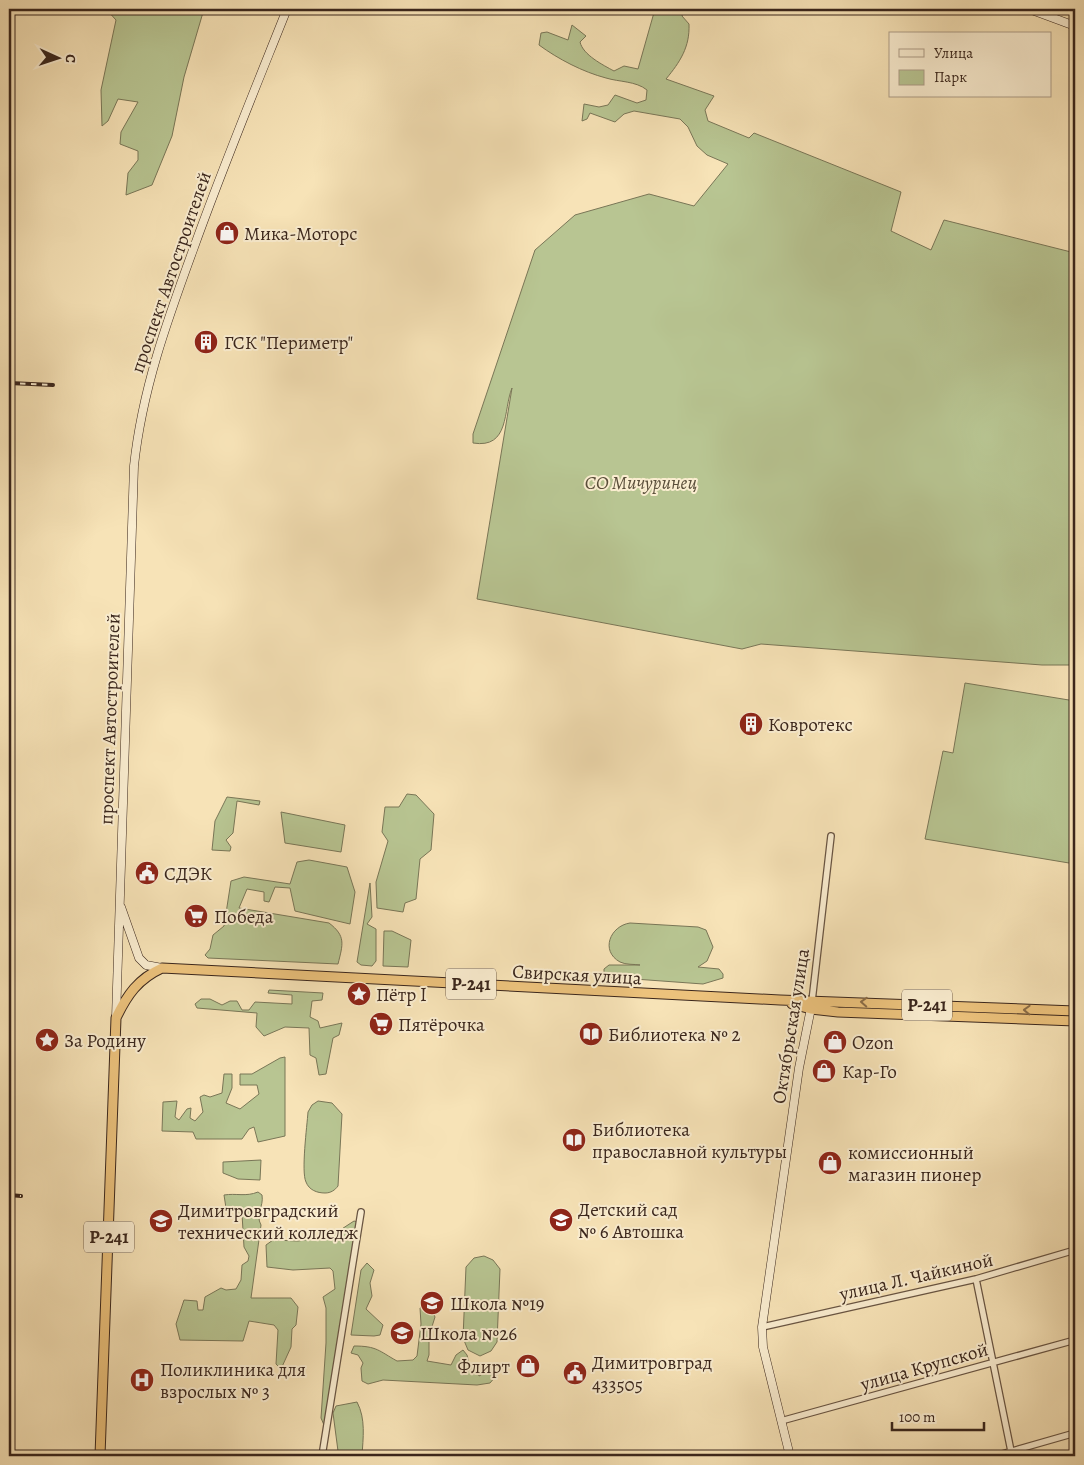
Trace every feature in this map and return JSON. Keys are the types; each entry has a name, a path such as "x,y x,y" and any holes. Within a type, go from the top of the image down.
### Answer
{"highway":[{"name":"Свирская улица","path":"162,968 780,1000 812,1005 1075,1011"},
{"name":"Р-241","path":"116,1018 131,990 142,980 162,968"},
{"name":"Р-241","path":"812,1005 838,1012 1075,1021"},
{"name":"проспект Автостроителей","path":"100,1456 116,1018"}],"main road":[{"name":"проспект Автостроителей","path":"116,1018 134,466 141,418 148,385 173,305 208,208 287,9"},
{"path":"1029,9 1075,26"},
{"name":"Свирская улица","path":"120,902 139,958 146,965 162,968"},
{"name":"Октябрьская улица","path":"790,1456 763,1347 762,1327 799,1068 812,1005"}],"street":[{"name":"Октябрьская улица","path":"812,1005 831,836"},
{"path":"322,1456 362,1212"},
{"name":"улица Л. Чайкиной","path":"762,1327 976,1279 1075,1250"},
{"path":"976,1279 1012,1454"},
{"name":"улица Крупской","path":"781,1420 1075,1340"},
{"path":"995,1456 1012,1454 1075,1433"}],"green space":[{"path":"106,9 204,9 184,77 172,136 152,185 126,195 128,173 138,160 138,151 120,144 121,132 138,102 118,99 108,121 102,126 101,90 116,20"},
{"name":"СО Мичуринец","path":"655,9 684,9 682,16 689,24 688,40 680,60 666,79 714,96 705,110 708,121 749,138 754,133 901,192 891,231 931,250 944,220 1075,253 1075,665 1042,665 761,644 742,649 477,599 512,388 503,426 499,434 493,440 485,443 473,443 473,434 535,250 575,215 649,194 694,206 728,164 707,155 697,146 688,127 680,119 634,111 624,114 615,122 590,113 587,119 582,121 584,104 599,107 608,105 615,95 637,103 646,100 647,90 633,83 611,79 580,69 539,45 541,33 547,32 568,40 572,25 586,36 580,42 582,47 599,63 614,71 624,66 638,69"},
{"path":"965,683 1075,701 1075,864 925,839 943,751 953,753"},
{"path":"407,794 416,795 434,814 431,850 420,859 416,899 405,903 403,912 377,908 376,882 388,841 382,832 385,807 399,807"},
{"path":"227,797 260,801 259,805 237,801 233,833 226,840 231,847 230,851 212,850 215,821"},
{"path":"281,812 345,825 341,852 285,843"},
{"path":"309,860 347,867 355,892 350,924 295,911 290,888 275,887 269,902 264,901 264,892 247,889 239,908 329,923 341,936 342,946 338,964 208,958 205,955 210,949 213,935 224,926 231,881 244,877 290,884 297,862"},
{"path":"370,883 372,917 367,924 376,929 376,961 372,966 361,965 357,962"},
{"path":"630,923 698,927 706,930 713,947 707,961 698,967 719,969 723,974 723,978 703,984 607,977 604,974 604,969 609,965 640,965 620,962 610,952 610,939 613,934 623,925"},
{"path":"384,931 392,931 411,940 408,967 383,966"},
{"path":"269,990 323,993 322,1000 312,1001 310,1017 318,1021 320,1028 342,1023 339,1035 333,1038 326,1074 319,1075 316,1058 310,1055 309,1028 285,1027 264,1036 256,1027 257,1013 197,1008 195,1004 201,999 210,999 222,1005 230,1001 237,1001 242,1010 249,1010 255,1002 292,1004 292,995 268,993"},
{"path":"285,1057 285,1136 258,1142 254,1127 249,1129 242,1139 196,1139 193,1132 162,1131 163,1102 177,1101 175,1117 179,1120 187,1109 191,1108 190,1118 195,1121 203,1112 200,1097 204,1095 210,1097 222,1093 224,1074 232,1074 232,1088 226,1103 240,1109 259,1094 257,1085 240,1085 240,1074 252,1074"},
{"path":"318,1101 332,1103 342,1114 338,1186 333,1191 327,1193 311,1189 307,1185 305,1177 304,1159 308,1112 312,1105"},
{"path":"261,1160 260,1180 238,1179 223,1173 223,1162"},
{"path":"258,1192 262,1195 259,1214 261,1225 251,1298 291,1298 298,1307 296,1325 292,1329 291,1347 281,1369 276,1364 278,1330 274,1325 249,1321 243,1341 180,1340 176,1324 184,1300 197,1301 198,1310 203,1310 205,1297 221,1288 226,1290 236,1289 241,1280 242,1265 248,1261 249,1256 244,1247 242,1214 226,1208 224,1195"},
{"path":"354,1221 358,1222 357,1229 324,1425 321,1418 326,1343 326,1308 323,1297 335,1289 333,1271 330,1268 293,1270 267,1267 266,1245 273,1240 298,1241 331,1236"},
{"path":"484,1256 493,1260 500,1269 497,1342 491,1351 480,1356 468,1350 463,1338 466,1267 474,1258"},
{"path":"367,1263 374,1270 370,1283 372,1296 366,1309 383,1325 380,1335 351,1335 361,1270"},
{"path":"424,1305 432,1310 435,1317 429,1336 429,1355 427,1361 451,1365 456,1355 463,1350 467,1355 470,1367 477,1369 479,1376 487,1372 495,1372 496,1376 490,1383 477,1385 383,1380 368,1384 362,1381 361,1368 363,1363 358,1355 351,1353 354,1346 373,1348 397,1361 413,1360 417,1356 421,1324 420,1308"},
{"path":"357,1402 363,1422 362,1456 336,1456 338,1451 333,1413 336,1406"}],"railway":[{"path":"9,383 53,385"},
{"path":"9,1195 21,1196"}],"place":[{"name":"Мика-Моторс","path":"227,233"},
{"name":"ГСК \"Периметр\"","path":"206,342"},
{"name":"Ковротекс","path":"751,724"},
{"name":"СДЭК","path":"147,873"},
{"name":"Победа","path":"196,916"},
{"name":"Пётр I","path":"359,994"},
{"name":"Пятёрочка","path":"381,1024"},
{"name":"Библиотека № 2","path":"591,1034"},
{"name":"За Родину","path":"47,1040"},
{"name":"Ozon","path":"835,1042"},
{"name":"Кар-Го","path":"824,1071"},
{"name":"Библиотека православной культуры","path":"574,1140"},
{"name":"комиссионный магазин пионер","path":"830,1163"},
{"name":"Детский сад № 6 Автошка","path":"561,1220"},
{"name":"Димитровградский технический колледж","path":"161,1221"},
{"name":"Школа №19","path":"432,1303"},
{"name":"Школа №26","path":"402,1333"},
{"name":"Флирт","path":"528,1366"},
{"name":"Димитровград 433505","path":"575,1373"},
{"name":"Поликлиника для взрослых № 3","path":"142,1380"}]}
